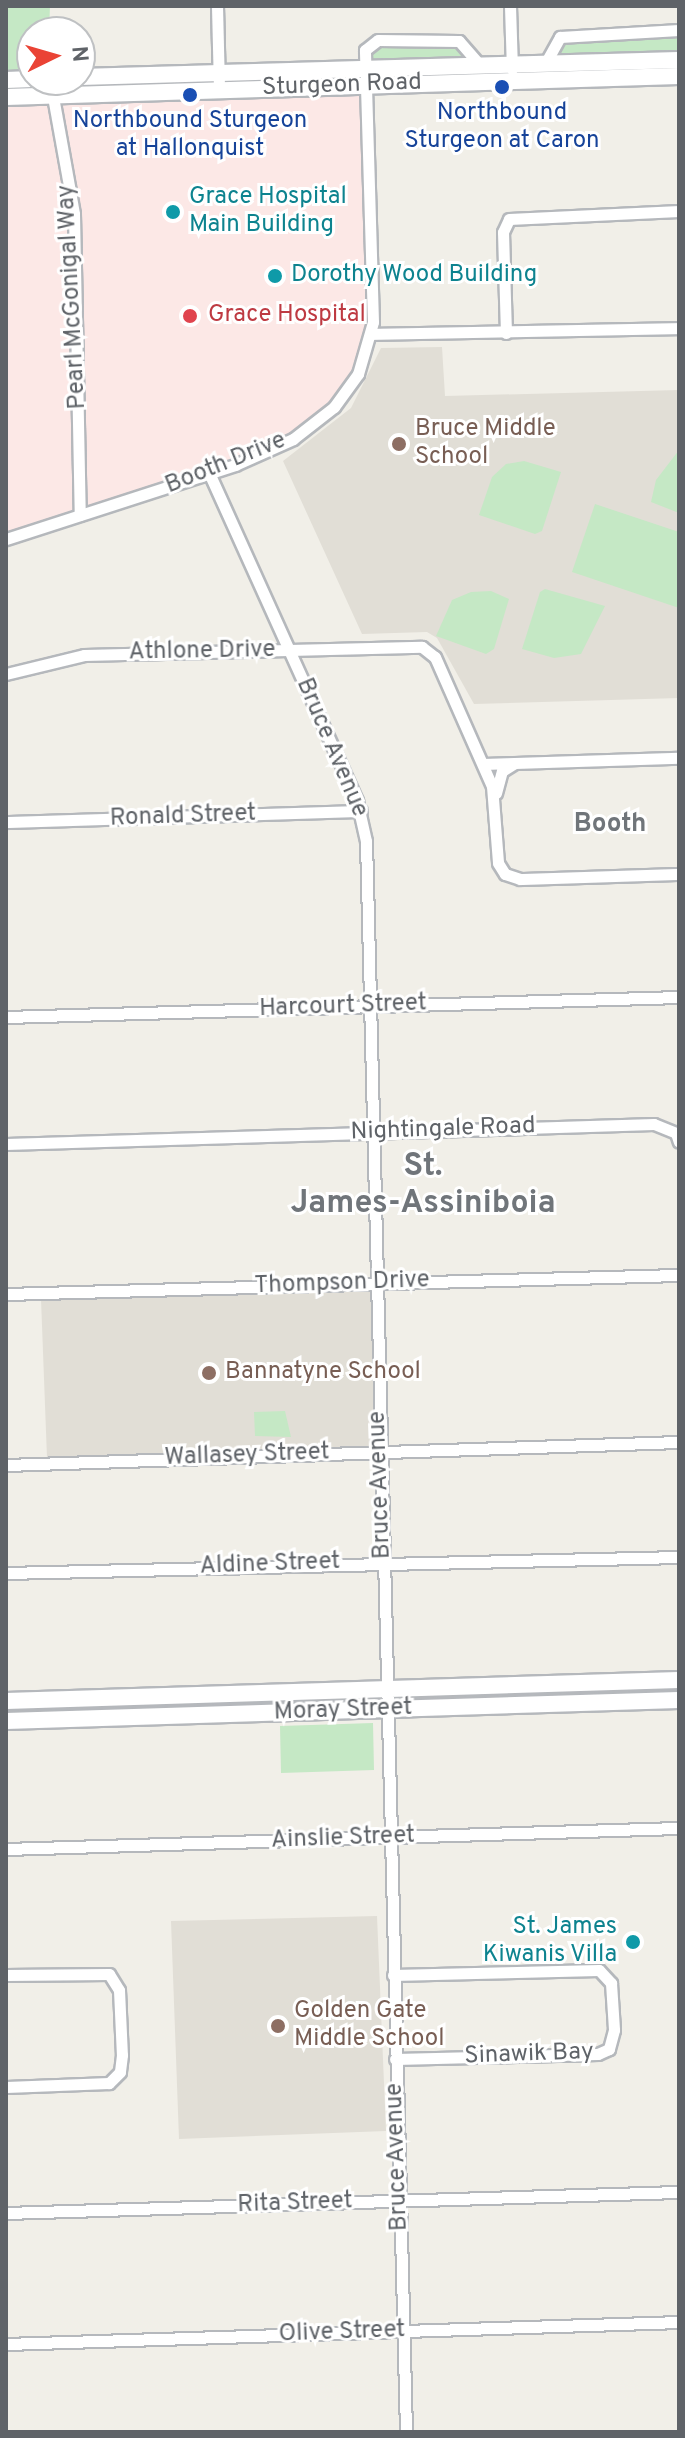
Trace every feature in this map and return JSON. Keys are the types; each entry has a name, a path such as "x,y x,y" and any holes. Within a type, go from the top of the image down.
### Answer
{"main road":[{"name":"Sturgeon Road","path":"365,77 480,65 512,72 545,64 679,60"},
{"name":"Sturgeon Road","path":"96,85 512,72 679,76"},
{"name":"Sturgeon Road","path":"96,77 219,81"},
{"name":"Moray Street","path":"6,1701 679,1680"},
{"name":"Moray Street","path":"6,1721 679,1700"}],"street":[{"path":"217,6 219,81"},
{"path":"510,6 512,72"},
{"path":"545,64 546,52 560,37 679,30"},
{"name":"Sturgeon Road","path":"365,77 365,50 378,40 459,41 480,65"},
{"name":"Booth Drive","path":"6,539 210,475 272,450 321,419 352,385 372,334 365,77"},
{"name":"Pearl McGonigal Way","path":"53,96 74,214 80,515"},
{"path":"506,333 503,232 509,219 679,211"},
{"path":"372,334 679,328"},
{"name":"Bruce Avenue","path":"210,475 361,811 406,2432"},
{"name":"Athlone Drive","path":"6,674 84,655 427,649 483,764 496,798"},
{"path":"483,764 679,758"},
{"name":"Athlone Drive","path":"517,762 502,771 496,798 498,863 512,878 679,874"},
{"name":"Ronald Street","path":"6,822 361,811"},
{"name":"Harcourt Street","path":"6,1017 679,997"},
{"name":"Nightingale Road","path":"6,1144 654,1124 665,1125 679,1142"},
{"name":"Thompson Drive","path":"6,1294 679,1275"},
{"name":"Wallasey Street","path":"6,1465 679,1442"},
{"name":"Aldine Street","path":"6,1573 679,1557"},
{"name":"Ainslie Street","path":"6,1849 679,1828"},
{"name":"Sinawik Bay","path":"393,1975 599,1970 611,1983 614,2030 609,2049 598,2054 395,2059"},
{"path":"6,1975 109,1974 119,1990 122,2055 120,2072 109,2083 6,2087"},
{"name":"Rita Street","path":"6,2213 679,2192"},
{"name":"Olive Street","path":"6,2344 679,2322"}],"shaded area":[{"name":"Grace Hospital","path":"366,85 373,322 343,396 272,450 6,539 6,97"},
{"path":"442,347 445,396 679,390 679,698 474,704 437,638 427,632 362,634 283,461 351,408 381,348"},
{"name":"Bannatyne School","path":"371,1291 376,1447 47,1458 41,1299"},
{"name":"Golden Gate Middle School","path":"377,1916 386,2131 179,2139 171,1921"}],"green space":[{"path":"6,6 50,6 50,16 16,16 16,77 6,77"},
{"path":"679,30 679,76 219,89 219,73 364,69 368,45 459,41 480,65 544,64 560,37"},
{"path":"679,450 679,513 651,502 656,480"},
{"path":"524,461 561,472 542,531 535,534 479,515 492,477 506,464"},
{"path":"595,504 679,532 679,608 572,572"},
{"path":"545,589 605,606 581,654 554,658 522,649 540,592"},
{"path":"491,591 509,599 494,649 486,654 436,636 452,600 471,592"},
{"path":"285,1411 291,1437 255,1436 254,1412"},
{"path":"679,1680 679,1700 386,1710 386,1689"},
{"path":"313,1698 313,1702 267,1707 20,1715 58,1706"},
{"path":"373,1723 374,1770 281,1773 280,1726"}],"place":[{"name":"Northbound Sturgeon at Caron","path":"502,87"},
{"name":"Northbound Sturgeon at Hallonquist","path":"190,95"},
{"name":"Grace Hospital Main Building","path":"173,212"},
{"name":"Dorothy Wood Building","path":"275,276"},
{"name":"Grace Hospital","path":"190,316"},
{"name":"Bruce Middle School","path":"399,444"},
{"name":"Bannatyne School","path":"209,1373"},
{"name":"St. James Kiwanis Villa","path":"633,1942"},
{"name":"Golden Gate Middle School","path":"278,2026"}],"district":[{"name":"Booth","path":"610,825"},
{"name":"St. James-Assiniboia","path":"423,1186"}]}
